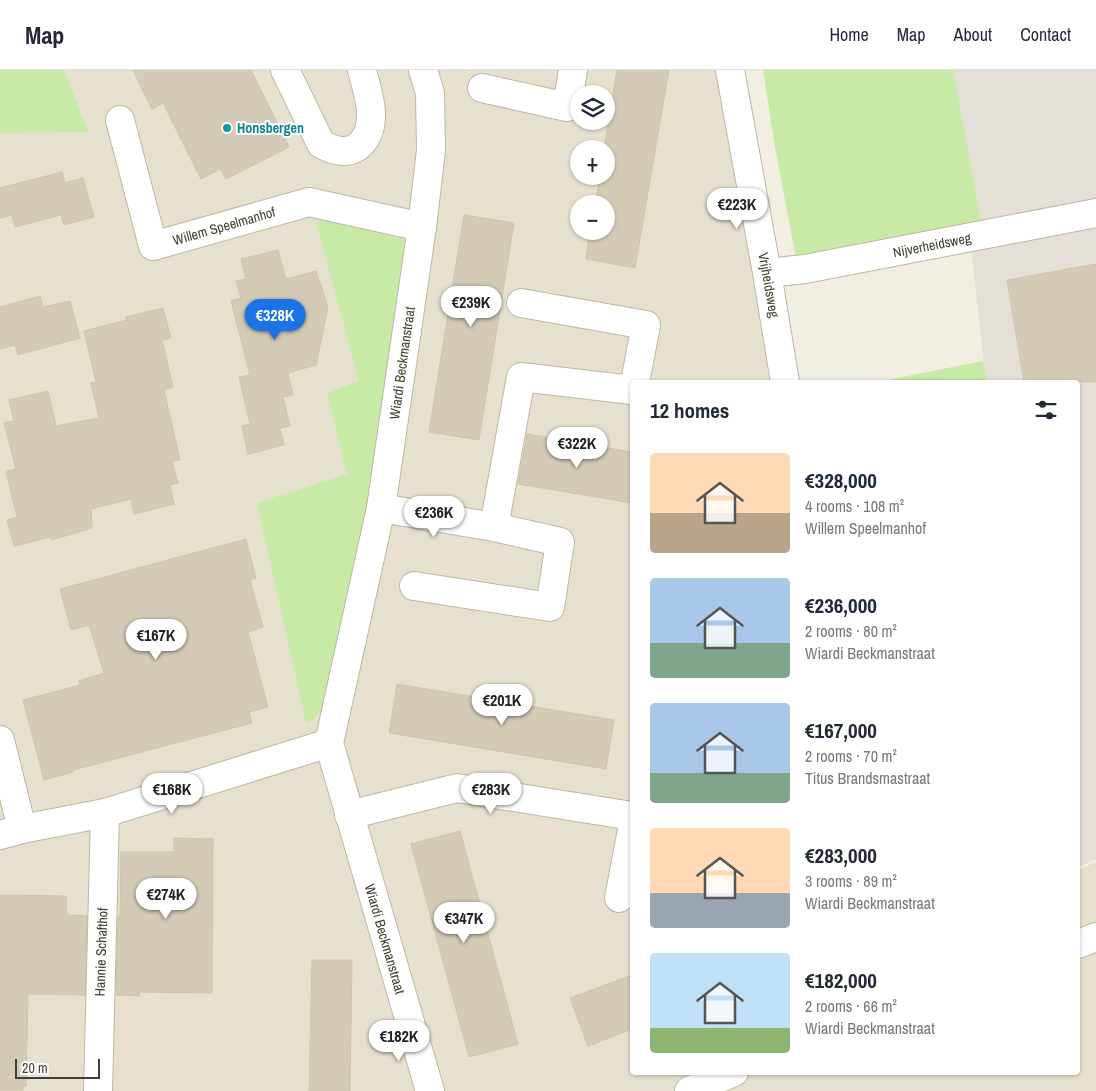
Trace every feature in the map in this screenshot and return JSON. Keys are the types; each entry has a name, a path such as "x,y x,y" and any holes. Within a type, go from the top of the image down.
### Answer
{"street":[{"path":"285,70 321,144 336,150 351,150 363,143 368,133 372,115 362,70"},
{"name":"Wiardi Beckmanstraat","path":"423,70 430,93 431,150 422,227 380,508 329,743 430,1091"},
{"path":"482,88 567,106 573,70"},
{"name":"Vrijheidsweg","path":"730,70 785,380"},
{"name":"Willem Speelmanhof","path":"120,120 153,246 308,202 422,227"},
{"name":"Nijverheidsweg","path":"767,273 805,269 1096,214"},
{"path":"521,303 646,326 635,380"},
{"path":"494,527 521,377 630,390"},
{"path":"380,508 494,527 560,542 550,607 414,586"},
{"path":"0,740 11,832 105,813 329,743"},
{"path":"349,815 457,788 630,816"},
{"name":"Hannie Schafthof","path":"98,1091 105,813"},
{"path":"619,898 630,840"},
{"path":"1080,943 1096,937"},
{"path":"688,1091 727,1075"}],"shaded area":[{"path":"0,70 719,70 770,380 630,380 630,1075 1080,1075 1080,869 1096,862 1096,1091 0,1091"},
{"path":"941,70 1096,70 1096,859 1080,866 1080,380 986,380 967,210"}],"green space":[{"path":"0,70 64,70 88,132 0,133"},
{"path":"763,70 953,70 982,226 797,264"},
{"path":"325,220 415,242 380,452 331,698 312,721 306,723 257,503 347,474 327,393 359,381 316,222"},
{"path":"983,361 987,380 887,380"}],"building":[{"name":"Honsbergen","path":"133,70 251,70 289,147 226,179 220,169 201,179 163,103 152,109"},
{"path":"617,70 669,70 635,268 586,259 589,240 615,240 615,195 597,195 598,185 615,185 615,140 605,140 607,130 615,130 615,85"},
{"path":"62,172 65,183 83,178 94,217 64,225 61,215 15,227 12,215 0,218 0,188"},
{"path":"464,215 514,223 479,440 429,432"},
{"path":"278,250 286,279 316,271 328,307 316,365 288,373 293,395 283,397 290,426 280,428 284,445 248,454 242,426 250,424 239,377 250,375 231,301 241,298 236,281 246,279 241,259"},
{"path":"1096,264 1096,382 1080,382 1080,380 1024,380 1007,280"},
{"path":"40,296 43,307 70,301 80,338 18,355 15,345 0,349 0,307"},
{"path":"163,308 171,338 162,340 173,387 164,390 180,460 172,461 178,483 170,485 174,504 134,514 131,499 91,509 92,528 52,540 51,537 14,546 7,520 17,517 6,471 16,469 4,423 14,421 9,400 48,391 56,426 99,418 91,383 96,382 84,331 127,320 126,317"},
{"path":"527,434 630,452 630,503 518,484"},
{"path":"246,539 256,578 250,580 263,627 248,632 268,707 249,712 252,723 73,770 73,772 44,780 23,700 80,685 79,681 104,673 89,625 71,630 60,589"},
{"path":"397,684 614,720 606,769 389,733"},
{"path":"460,831 518,1044 469,1057 411,844"},
{"path":"174,838 213,839 212,993 139,992 140,996 116,995 121,852 174,852"},
{"path":"0,895 66,896 67,915 87,916 85,995 28,994 26,1086 23,1086 23,1090 0,1090"},
{"path":"312,960 352,960 350,1091 309,1091"},
{"path":"630,976 630,1030 588,1046 570,998"}],"place":[{"name":"Honsbergen","path":"227,128"}]}
